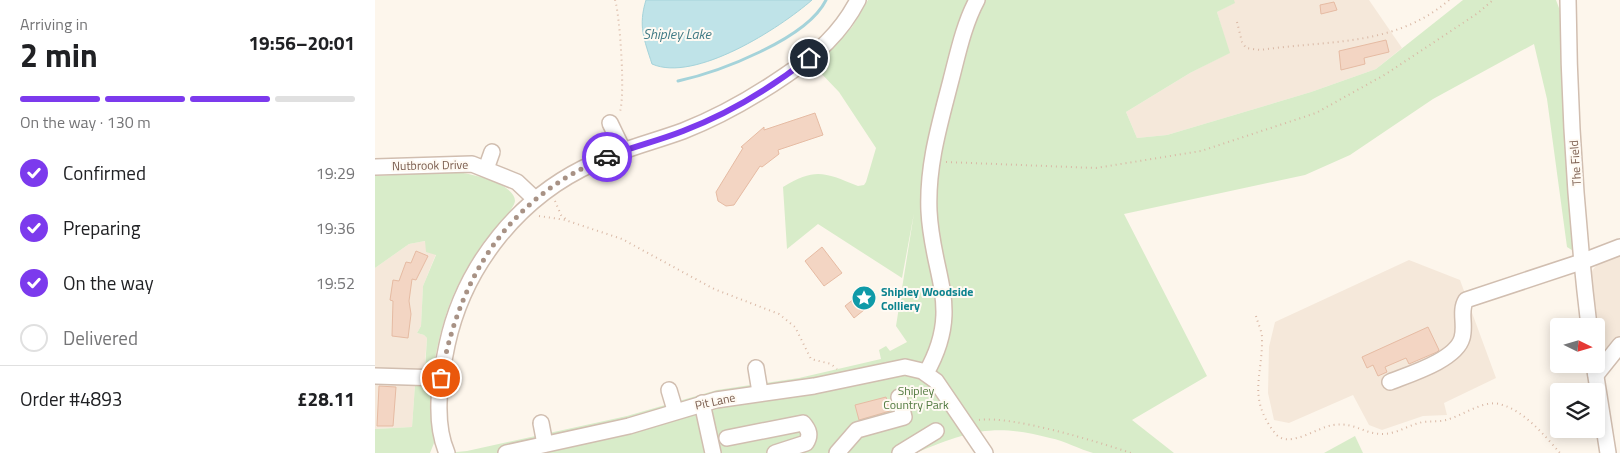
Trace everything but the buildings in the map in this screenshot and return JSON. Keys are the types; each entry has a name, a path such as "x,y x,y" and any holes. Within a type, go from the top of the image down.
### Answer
{"street":[{"path":"447,453 441,419 441,378 448,340 470,282 493,244 530,204 552,187 587,166 623,150 670,136 705,121 778,81 834,36 858,0"},
{"path":"977,0 961,44 931,161 929,213 945,313 938,353 926,373 941,386 985,453"},
{"name":"The Field","path":"1567,0 1574,159 1581,262 1588,318"},
{"path":"610,123 623,150"},
{"path":"486,169 492,152"},
{"name":"Nutbrook Drive","path":"375,167 472,164 517,182 530,204"},
{"path":"1390,382 1453,353 1462,340 1463,305 1466,300 1620,247"},
{"path":"1605,359 1620,344"},
{"path":"756,368 760,392"},
{"name":"Pit Lane","path":"506,453 629,426 702,403 760,392 815,386 897,368 911,368 926,373"},
{"path":"1596,373 1608,453"},
{"path":"375,376 441,378"},
{"path":"669,390 675,410"},
{"path":"837,453 857,430 904,417 899,397"},
{"path":"702,403 713,453"},
{"path":"541,423 545,444"},
{"path":"727,438 803,423 808,430 809,438 806,443 775,453"},
{"path":"900,453 936,431"}],"path":[{"path":"610,123 621,112 623,103 619,20 615,0"},
{"path":"1237,22 1241,42 1246,48 1260,50 1371,38 1400,30 1421,21 1449,0"},
{"path":"931,161 1096,168 1201,151 1316,113 1386,74 1478,13 1493,0"},
{"path":"552,187 561,215 569,220 622,239 714,290 779,314 795,327 811,359 834,366 843,380"},
{"path":"530,204 542,217 569,220"},
{"path":"1256,316 1263,340 1257,383 1261,410 1275,434 1285,439 1296,438 1329,425 1343,423 1377,436 1421,422 1444,421 1492,403 1501,404 1520,415 1543,434 1560,453"},
{"path":"966,423 982,419 1001,420 1069,435 1131,453"}],"shaded area":[{"path":"1234,0 1369,0 1402,48 1376,69 1311,92 1167,135 1137,138 1126,112 1190,73 1229,53 1217,12 1234,3"},
{"path":"425,241 436,254 423,286 421,326 417,333 427,338 423,385 415,385 412,427 375,429 375,268 409,244"},
{"path":"1620,253 1620,353 1605,372 1605,318 1594,318 1589,280 1592,271 1599,262"},
{"path":"1409,260 1460,280 1496,378 1444,403 1447,415 1423,416 1382,430 1369,425 1353,395 1289,423 1274,420 1268,393 1269,347 1275,322"}],"green space":[{"name":"Shipley Country Park","path":"868,0 1234,0 1235,3 1217,12 1230,53 1190,73 1126,112 1137,138 1167,135 1311,92 1376,69 1463,0 1556,0 1562,16 1575,252 1567,247 1547,99 1534,44 1433,99 1350,155 1305,175 1124,214 1207,376 1132,420 1174,453 1093,453 1061,441 1030,433 997,430 951,439 916,453 446,453 467,451 627,416 717,390 799,378 881,359 879,350 886,346 890,351 907,342 896,326 914,213 902,278 818,224 787,249 783,187 813,174 828,175 858,186 864,185 866,182 876,148 839,92 817,69 820,61 852,27"},
{"path":"453,172 479,176 499,184 513,195 515,201 510,211 481,246 464,273 447,311 433,366 425,369 427,338 417,333 421,326 423,286 436,255 426,252 425,241 409,244 375,268 375,176"},
{"path":"415,385 428,386 431,391 434,443 430,453 375,453 375,429 412,427"},
{"path":"1355,436 1363,453 1324,453"}],"water":[{"name":"Shipley Lake","path":"646,0 812,0 798,12 759,38 736,50 691,66 670,68 652,64 644,40 642,25"}],"waterway":[{"path":"678,81 738,62 782,40 801,28 816,14 826,0"}],"way so far":[{"path":"441,378 448,340 461,301 481,262 493,244 518,215 535,199 578,170 607,157"}],"place":[{"name":"Shipley Woodside Colliery","path":"864,298"}],"route":[{"path":"607,157 713,118 765,89 799,67 809,58"}]}
